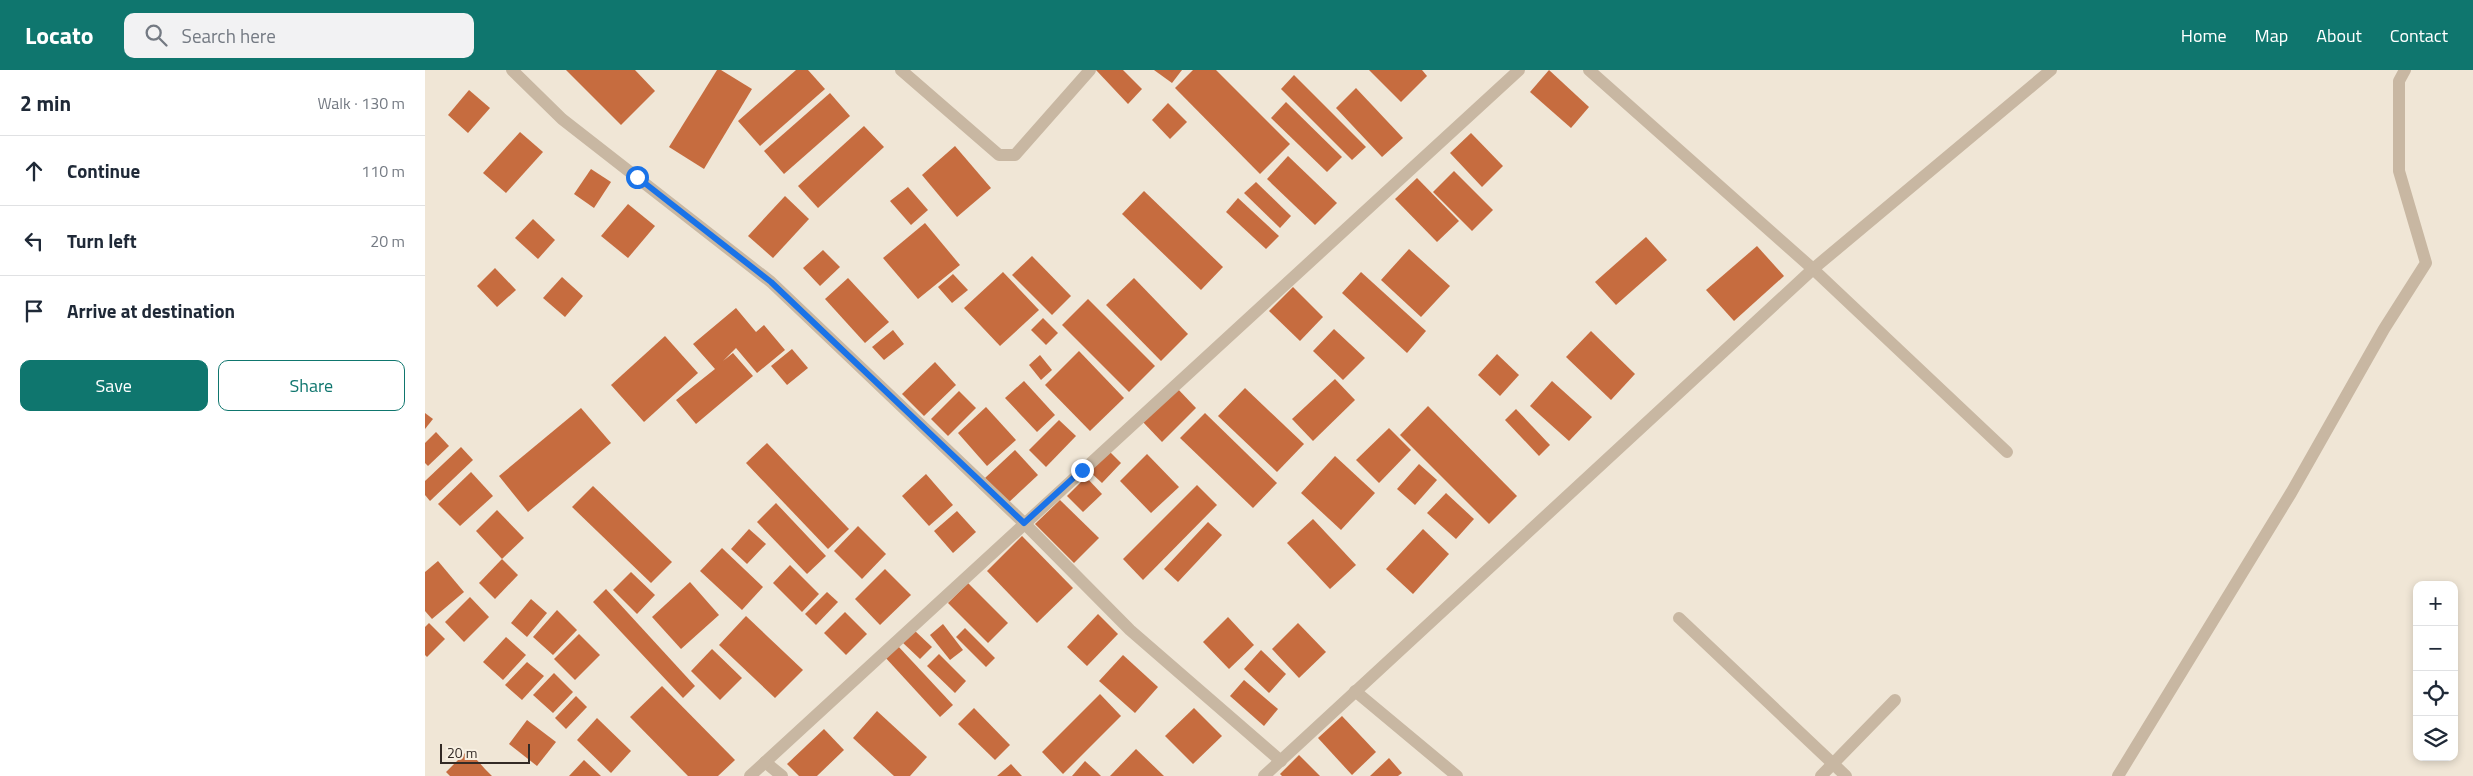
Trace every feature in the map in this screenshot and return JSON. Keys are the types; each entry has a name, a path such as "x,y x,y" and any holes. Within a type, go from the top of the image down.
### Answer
{"street":[{"path":"512,70 562,119 771,282 1024,523 1130,630 1281,761"},
{"path":"901,70 968,130 999,155 1007,156 1015,155 1090,70"},
{"path":"751,776 1024,523 1519,70"},
{"path":"1589,70 1813,269 2007,452"},
{"path":"1264,776 1813,269 2051,70"},
{"path":"2119,776 2291,493 2384,329 2427,263 2399,171 2399,81 2405,70"},
{"path":"1679,618 1845,776"},
{"path":"1355,691 1457,776"},
{"path":"1821,776 1895,700"},
{"path":"765,762 782,776"}],"building":[{"path":"566,70 635,70 655,91 621,125"},
{"path":"717,70 721,70 752,89 704,169 669,147"},
{"path":"796,70 808,70 825,89 760,146 738,121"},
{"path":"1096,70 1123,70 1142,89 1128,104"},
{"path":"1154,70 1182,70 1172,83"},
{"path":"1193,70 1216,70 1290,144 1260,174 1175,88"},
{"path":"1369,70 1422,70 1427,76 1401,102"},
{"path":"1549,70 1589,107 1571,128 1530,92"},
{"path":"1294,75 1366,147 1352,160 1281,89"},
{"path":"1356,88 1403,138 1382,157 1336,108"},
{"path":"469,90 490,108 468,133 448,115"},
{"path":"830,93 850,116 784,174 764,151"},
{"path":"1286,102 1342,157 1327,172 1271,118"},
{"path":"1168,103 1187,122 1170,139 1152,120"},
{"path":"864,126 884,147 818,208 798,186"},
{"path":"520,132 543,152 506,193 483,173"},
{"path":"1471,133 1503,166 1482,187 1450,153"},
{"path":"955,146 991,188 957,217 922,175"},
{"path":"1288,156 1337,203 1315,225 1267,179"},
{"path":"591,169 611,182 594,208 574,194"},
{"path":"1454,171 1493,210 1472,231 1433,192"},
{"path":"1417,178 1459,221 1437,242 1395,199"},
{"path":"1256,182 1291,216 1280,228 1244,193"},
{"path":"908,187 928,210 911,225 890,201"},
{"path":"1144,191 1223,267 1201,290 1122,214"},
{"path":"785,196 809,219 773,258 748,236"},
{"path":"1238,198 1279,236 1266,249 1226,212"},
{"path":"628,204 655,226 628,258 601,236"},
{"path":"533,219 555,240 538,259 515,238"},
{"path":"925,223 960,265 918,299 883,258"},
{"path":"1646,237 1667,260 1616,305 1595,282"},
{"path":"1757,246 1784,276 1734,321 1706,290"},
{"path":"1409,249 1450,286 1421,317 1381,280"},
{"path":"823,250 840,267 820,286 803,268"},
{"path":"1032,256 1071,296 1052,315 1012,275"},
{"path":"495,268 516,290 497,307 477,286"},
{"path":"1003,272 1039,310 1000,346 964,308"},
{"path":"1361,272 1426,331 1407,353 1342,293"},
{"path":"953,274 968,290 952,303 938,287"},
{"path":"562,277 583,296 565,317 543,298"},
{"path":"848,278 889,322 865,343 825,299"},
{"path":"1134,278 1188,334 1161,361 1106,305"},
{"path":"1293,287 1323,317 1300,341 1269,311"},
{"path":"1088,299 1155,366 1129,392 1062,325"},
{"path":"736,308 756,332 764,325 785,350 757,373 736,348 723,361 733,353 753,376 696,424 676,400 715,369 693,344"},
{"path":"1043,318 1058,333 1046,345 1031,330"},
{"path":"1334,329 1365,358 1343,380 1313,351"},
{"path":"893,330 904,344 884,360 872,347"},
{"path":"1591,331 1635,374 1611,400 1566,357"},
{"path":"665,336 698,373 644,422 611,385"},
{"path":"792,349 808,368 787,385 771,366"},
{"path":"1079,351 1124,398 1090,431 1045,385"},
{"path":"1497,354 1519,375 1500,396 1478,375"},
{"path":"1040,355 1052,370 1041,380 1029,365"},
{"path":"935,362 956,385 924,416 902,394"},
{"path":"1335,379 1355,400 1313,441 1292,419"},
{"path":"1024,381 1055,415 1037,432 1005,398"},
{"path":"1552,381 1592,417 1569,441 1530,406"},
{"path":"1176,387 1196,408 1162,442 1142,421"},
{"path":"1245,388 1304,444 1277,472 1218,416"},
{"path":"959,391 976,408 948,436 931,419"},
{"path":"1428,406 1517,496 1489,524 1400,435"},
{"path":"986,407 1016,440 987,466 958,433"},
{"path":"581,408 611,443 528,512 499,476"},
{"path":"1516,409 1550,445 1539,456 1505,420"},
{"path":"425,413 433,419 425,429"},
{"path":"1205,413 1277,483 1253,508 1180,438"},
{"path":"1059,420 1076,436 1046,467 1029,450"},
{"path":"1389,428 1411,450 1379,483 1356,460"},
{"path":"436,432 449,446 428,466 425,463 425,443"},
{"path":"767,443 849,529 828,549 746,463"},
{"path":"461,447 473,460 430,501 425,495 425,481"},
{"path":"1107,449 1121,463 1102,483 1087,469"},
{"path":"1015,450 1038,475 1008,503 985,478"},
{"path":"1147,454 1179,487 1151,513 1120,481"},
{"path":"1335,456 1375,493 1341,530 1301,493"},
{"path":"1419,464 1437,480 1415,505 1397,489"},
{"path":"471,472 493,496 460,526 438,504"},
{"path":"926,474 953,505 929,526 902,496"},
{"path":"1086,477 1102,494 1083,512 1067,496"},
{"path":"1197,485 1217,505 1143,580 1123,559"},
{"path":"593,486 672,562 651,583 572,507"},
{"path":"1446,493 1474,519 1456,539 1427,513"},
{"path":"1060,500 1099,538 1074,563 1035,524"},
{"path":"776,503 826,556 807,574 757,522"},
{"path":"497,510 524,538 502,559 476,531"},
{"path":"957,511 976,532 953,553 934,531"},
{"path":"1313,519 1356,565 1330,589 1287,543"},
{"path":"1208,522 1222,535 1178,582 1164,569"},
{"path":"858,526 886,554 862,579 834,551"},
{"path":"749,529 766,544 747,564 731,549"},
{"path":"1423,529 1449,554 1413,594 1386,569"},
{"path":"1022,536 1073,588 1037,623 987,571"},
{"path":"722,548 763,587 742,610 700,571"},
{"path":"502,559 518,575 495,599 479,583"},
{"path":"438,561 464,592 432,619 425,611 425,572"},
{"path":"790,565 819,594 802,612 773,583"},
{"path":"885,569 911,595 880,625 855,599"},
{"path":"631,572 655,595 637,614 613,590"},
{"path":"690,582 719,615 681,649 652,617"},
{"path":"968,583 1008,623 988,643 948,603"},
{"path":"606,589 695,686 683,698 593,602"},
{"path":"827,592 838,602 816,625 805,614"},
{"path":"470,597 489,617 464,642 445,622"},
{"path":"531,599 547,613 527,637 511,623"},
{"path":"557,610 577,630 553,655 533,637"},
{"path":"845,612 867,634 846,655 824,633"},
{"path":"1098,614 1118,634 1087,666 1067,647"},
{"path":"746,616 803,670 775,698 719,645"},
{"path":"1228,617 1254,645 1229,669 1203,642"},
{"path":"429,623 445,639 427,657 425,655 425,627"},
{"path":"1298,623 1326,652 1299,678 1272,649"},
{"path":"943,624 963,650 950,660 930,635"},
{"path":"965,628 995,658 986,667 956,637"},
{"path":"914,630 932,647 920,659 902,642"},
{"path":"579,634 600,655 575,680 554,659"},
{"path":"506,637 526,655 503,680 483,662"},
{"path":"897,645 953,705 940,717 884,656"},
{"path":"712,649 742,678 720,700 691,671"},
{"path":"1261,650 1286,674 1269,693 1244,669"},
{"path":"939,654 966,681 955,693 927,666"},
{"path":"1123,655 1158,687 1135,713 1099,681"},
{"path":"527,662 544,676 522,700 505,685"},
{"path":"554,673 573,692 553,713 533,695"},
{"path":"1244,680 1278,709 1264,726 1230,696"},
{"path":"662,686 735,760 718,776 688,776 630,717"},
{"path":"1100,694 1121,716 1063,774 1042,752"},
{"path":"576,696 587,707 566,729 555,718"},
{"path":"974,708 1010,745 995,760 958,724"},
{"path":"1194,708 1222,736 1193,764 1165,736"},
{"path":"877,711 927,757 910,776 894,776 853,738"},
{"path":"1342,716 1376,752 1352,775 1318,738"},
{"path":"597,718 631,751 611,773 577,740"},
{"path":"527,720 556,742 537,766 509,744"},
{"path":"824,729 844,750 817,776 799,776 787,764"},
{"path":"1136,749 1164,776 1110,776"},
{"path":"468,750 492,776 450,776 446,772"},
{"path":"1299,755 1320,776 1282,776 1280,774"},
{"path":"1389,758 1402,773 1398,776 1370,776"},
{"path":"584,760 601,776 569,776"},
{"path":"1085,761 1097,772 1101,776 1072,776"},
{"path":"1011,764 1022,776 997,776"}],"route":[{"path":"637,177 771,282 1024,523 1082,470"}]}
